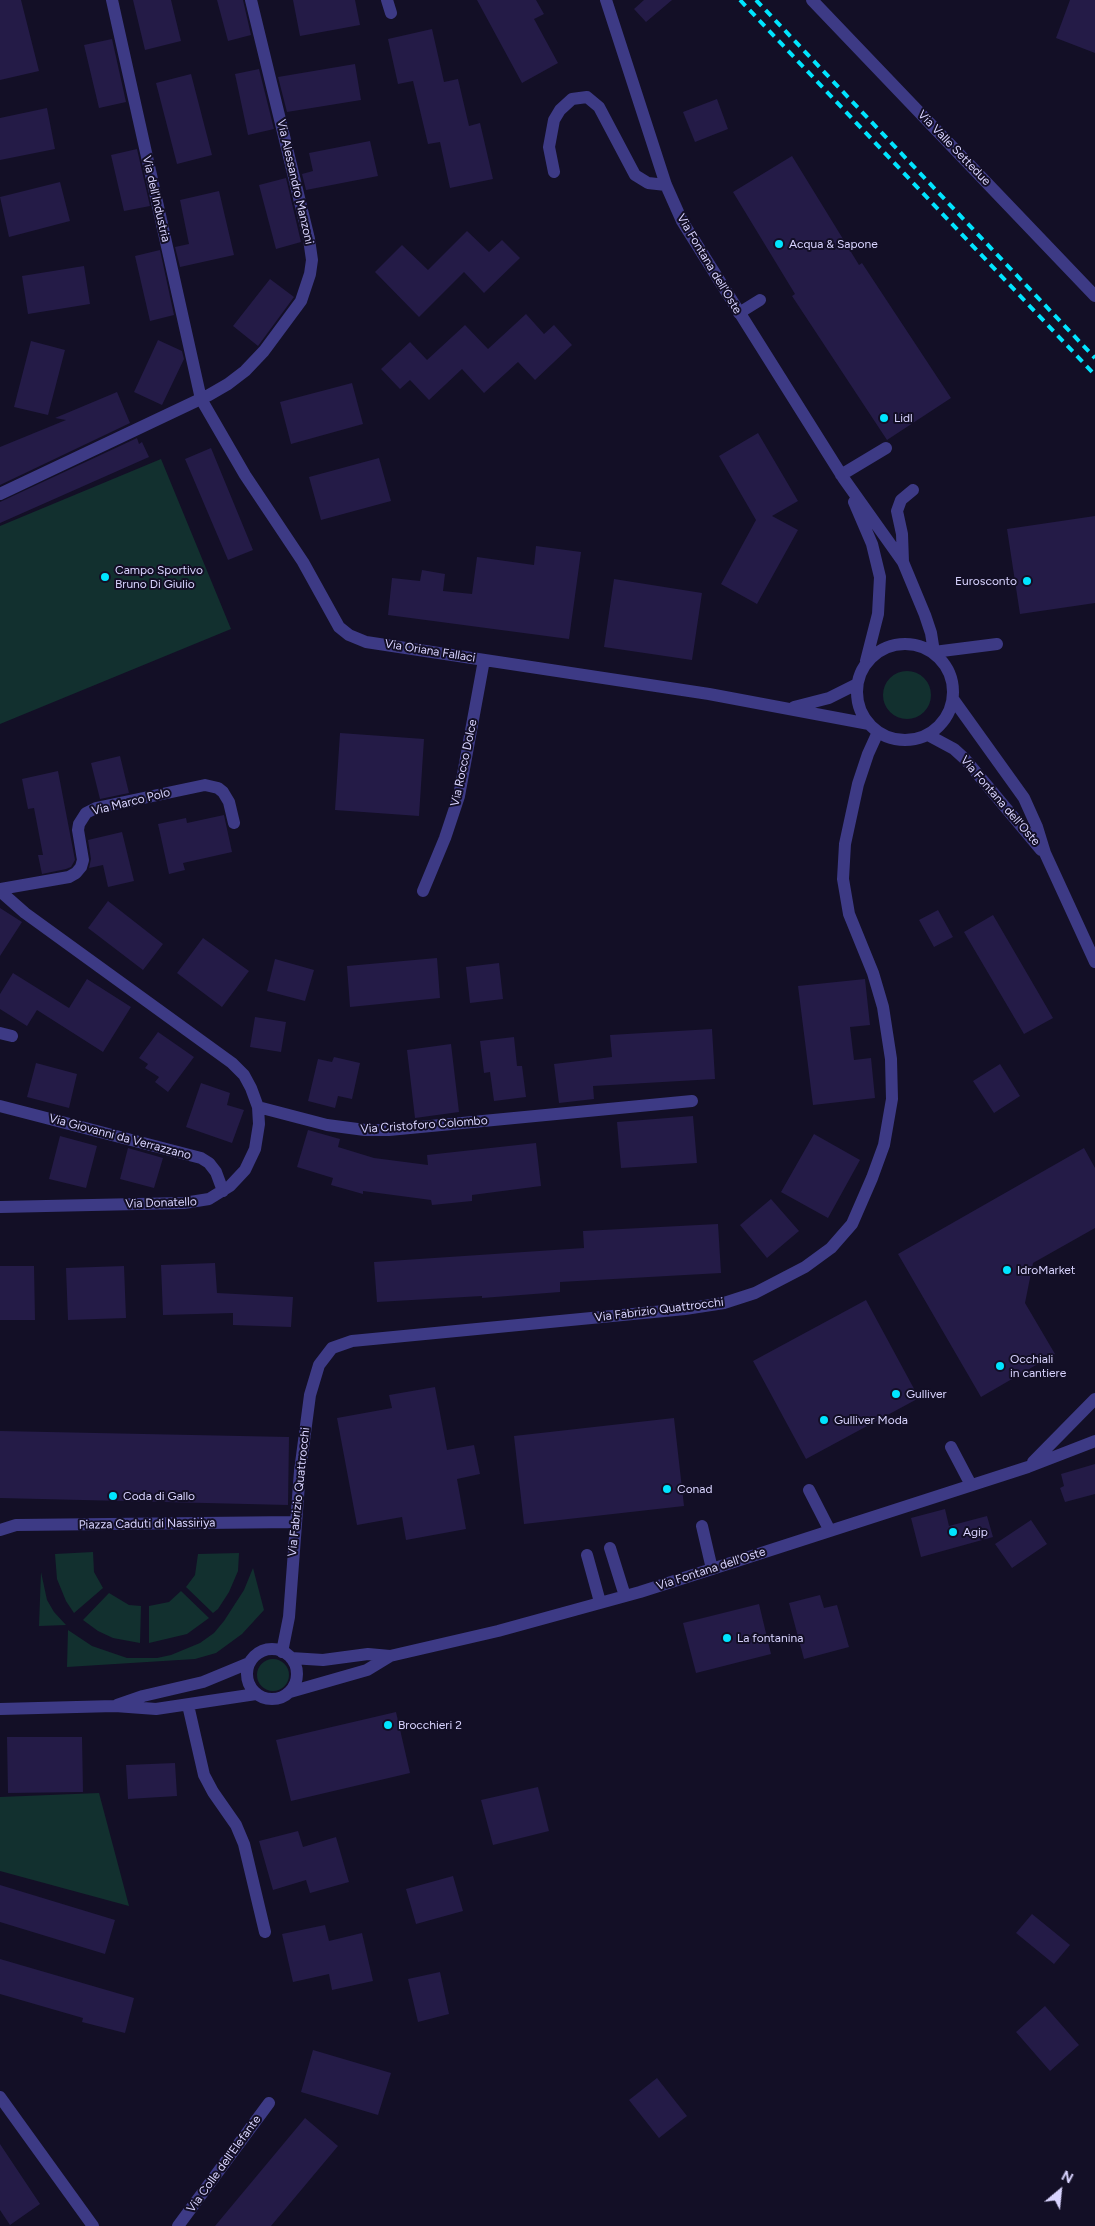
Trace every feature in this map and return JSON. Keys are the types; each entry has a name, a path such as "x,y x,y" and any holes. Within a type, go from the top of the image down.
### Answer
{"street":[{"name":"Via dell'Industria","path":"112,0 201,399"},
{"name":"Via Alessandro Manzoni","path":"0,494 201,399 237,377 264,351 297,307 306,289 310,274 312,260 309,239 252,0"},
{"path":"387,0 391,13"},
{"name":"Via Fontana dell'Oste","path":"606,0 666,185 686,229 843,477 903,562 925,615 931,633 934,652"},
{"name":"Via Valle Settedue","path":"812,0 1095,296"},
{"path":"554,172 549,147 554,120 560,110 572,99 587,97 599,107 635,174 648,183 666,185"},
{"path":"739,313 760,300"},
{"name":"Via Oriana Fallaci","path":"201,399 245,475 309,570 332,618 344,631 354,638 366,642 789,708 873,728"},
{"path":"843,477 886,448"},
{"name":"Via Fontana dell'Oste","path":"843,477 872,544 880,577 878,614 865,664"},
{"path":"903,562 902,534 897,510 901,500 913,490"},
{"path":"905,643 920,646 934,652 946,665 953,682 953,699 949,714 940,726 928,735 911,740 894,739 873,728 859,705 857,684 865,664 876,652 890,646 905,643"},
{"path":"934,652 996,644"},
{"path":"946,665 958,648"},
{"name":"Via Rocco Dolce","path":"423,891 445,838 459,796 484,660"},
{"name":"Via Oriana Fallaci","path":"789,708 829,698 857,684"},
{"name":"Via Fontana dell'Oste","path":"953,699 1024,798 1037,827 1044,853 1095,962"},
{"name":"Via Fabrizio Quattrocchi","path":"287,1655 295,1522 312,1387 321,1360 336,1345 352,1341 685,1309 724,1303 755,1293 805,1267 824,1254 845,1233 857,1213 872,1178 888,1128 892,1099 892,1059 883,1007 874,972 849,914 843,879 845,844 873,728"},
{"name":"Via Fontana dell'Oste","path":"928,735 954,749 965,759 1044,853"},
{"name":"Via Marco Polo","path":"0,890 69,877 76,873 81,867 83,860 78,830 79,824 86,813 96,808 205,785 218,788 227,798 234,823"},
{"path":"0,890 25,913 232,1063 247,1081 258,1107"},
{"name":"Via Cristoforo Colombo","path":"258,1107 327,1125 365,1130 389,1130 692,1101"},
{"name":"Via Giovanni da Verrazzano","path":"0,1106 201,1158 209,1163 216,1172 223,1191"},
{"name":"Via Donatello","path":"0,1207 194,1203 210,1199 223,1191 241,1175 252,1157 258,1132 258,1107"},
{"name":"Via Fontana dell'Oste","path":"1028,1467 1095,1399"},
{"name":"Via Fontana dell'Oste","path":"287,1655 322,1660 368,1654 390,1656 498,1631 625,1596 712,1569 1028,1467 1095,1441"},
{"path":"951,1447 971,1485"},
{"path":"808,1490 830,1531"},
{"name":"Piazza Caduti di Nassiriya","path":"0,1530 16,1525 295,1522"},
{"path":"702,1526 712,1569"},
{"path":"610,1548 625,1596"},
{"path":"587,1555 600,1602"},
{"path":"115,1706 143,1696 204,1682 249,1663 254,1657 267,1650 287,1655 297,1675 295,1684 290,1692 282,1697 274,1700 264,1699 256,1694 247,1680 249,1663"},
{"name":"Via Fontana dell'Oste","path":"290,1692 368,1670 390,1656"},
{"path":"0,1709 115,1706 156,1709 256,1694"},
{"path":"188,1705 204,1776 236,1825 244,1844 265,1932"},
{"path":"0,2097 93,2226"},
{"name":"Via Colle dell'Elefante","path":"178,2226 269,2103"}],"green space":[{"name":"Campo Sportivo Bruno Di Giulio","path":"161,459 231,629 0,724 0,526"},
{"path":"907,671 916,673 924,678 929,686 931,695 929,704 924,712 916,717 907,719 898,717 890,712 885,704 883,695 885,686 890,678 898,673"},
{"path":"93,1552 94,1572 103,1588 74,1613 66,1601 57,1579 55,1554"},
{"path":"239,1553 238,1571 229,1592 218,1609 213,1613 186,1587 195,1575 198,1554"},
{"path":"253,1568 264,1610 242,1634 216,1653 195,1659 67,1667 68,1630 92,1646 127,1658 157,1658 171,1655 200,1643 214,1633 224,1621 244,1590"},
{"path":"41,1572 47,1600 54,1612 66,1625 39,1626"},
{"path":"181,1591 209,1618 187,1634 149,1643 149,1606 169,1602"},
{"path":"109,1593 129,1605 141,1606 140,1643 113,1638 98,1631 83,1620"},
{"path":"273,1659 279,1660 284,1664 288,1669 288,1681 284,1686 279,1690 273,1691 267,1690 262,1686 258,1681 257,1675 258,1669 262,1664 267,1660"},
{"path":"99,1793 129,1906 0,1871 0,1797"}],"building":[{"path":"0,0 21,0 39,71 0,80"},
{"path":"133,0 171,0 181,41 145,50"},
{"path":"217,0 243,0 251,35 228,41"},
{"path":"293,0 355,0 360,25 300,36"},
{"path":"477,0 536,0 544,14 534,19 558,63 522,83"},
{"path":"644,0 672,0 646,22 634,9"},
{"path":"1070,0 1095,0 1095,53 1056,38"},
{"path":"432,29 444,82 458,79 469,126 480,123 493,179 450,188 440,142 428,144 413,81 398,84 388,39"},
{"path":"112,39 126,102 99,108 84,45"},
{"path":"355,64 361,100 287,112 278,77"},
{"path":"259,69 274,129 248,135 235,74"},
{"path":"191,74 212,155 177,164 156,83"},
{"path":"717,99 728,129 695,142 683,112"},
{"path":"47,108 55,149 0,160 0,118"},
{"path":"370,141 378,176 306,190 302,174 313,171 309,153"},
{"path":"137,149 150,206 124,211 111,155"},
{"path":"792,156 859,265 862,263 951,398 887,440 792,296 795,294 733,192"},
{"path":"286,178 301,242 276,249 259,185"},
{"path":"60,182 70,221 9,237 0,197"},
{"path":"219,191 234,255 180,267 175,247 189,244 180,200"},
{"path":"467,231 489,252 502,240 520,258 484,293 464,272 419,317 375,272 402,245 428,270"},
{"path":"160,250 174,315 150,321 135,256"},
{"path":"84,266 90,304 28,314 22,276"},
{"path":"270,279 294,297 258,346 233,326"},
{"path":"526,314 544,334 554,325 572,345 535,380 518,362 484,393 462,369 429,400 410,380 400,389 381,369 410,342 427,360 465,325 488,349"},
{"path":"158,340 182,351 184,359 162,405 134,392"},
{"path":"31,341 65,350 48,415 14,407"},
{"path":"352,383 363,424 291,444 280,402"},
{"path":"117,392 130,423 0,485 0,447 66,420 55,418"},
{"path":"758,433 798,501 772,516 798,530 757,604 721,584 756,520 719,456"},
{"path":"137,438 139,444 142,442 149,457 0,523 0,502"},
{"path":"211,448 253,550 228,560 185,459"},
{"path":"379,458 391,501 321,520 309,477"},
{"path":"1095,516 1095,603 1020,614 1007,529"},
{"path":"536,546 581,552 569,639 388,615 392,578 420,581 422,570 445,574 443,591 472,594 477,557 534,565"},
{"path":"614,579 702,593 692,660 604,647"},
{"path":"340,733 424,739 419,816 335,810"},
{"path":"120,756 129,793 100,799 91,763"},
{"path":"58,771 75,860 71,867 42,874 38,855 43,855 34,808 28,809 22,779"},
{"path":"224,815 232,852 183,863 185,870 169,874 158,824 186,818 187,823"},
{"path":"122,832 134,881 108,887 103,865 89,868 91,859 88,840"},
{"path":"108,901 163,944 143,970 88,928"},
{"path":"0,908 22,922 0,956"},
{"path":"938,910 953,937 934,947 919,920"},
{"path":"993,915 1053,1018 1024,1034 964,932"},
{"path":"203,938 249,971 222,1007 177,973"},
{"path":"437,958 440,998 350,1007 347,966"},
{"path":"275,959 314,970 305,1001 267,991"},
{"path":"499,963 503,999 470,1003 466,967"},
{"path":"13,973 69,1008 87,979 131,1007 103,1052 37,1010 27,1026 0,1009 0,994"},
{"path":"865,979 870,1025 850,1027 854,1060 871,1058 875,1098 813,1105 798,986"},
{"path":"255,1017 286,1022 281,1052 250,1047"},
{"path":"712,1029 715,1079 593,1086 594,1099 559,1103 554,1064 612,1057 610,1035"},
{"path":"158,1032 194,1057 168,1092 155,1082 159,1077 145,1068 148,1064 139,1058"},
{"path":"514,1037 517,1066 522,1066 526,1097 494,1101 490,1072 484,1073 480,1041"},
{"path":"451,1044 459,1112 415,1118 407,1050"},
{"path":"334,1057 360,1063 352,1099 338,1096 335,1108 308,1101 318,1059 332,1062"},
{"path":"36,1063 77,1074 69,1108 27,1097"},
{"path":"1000,1064 1020,1096 994,1113 973,1081"},
{"path":"201,1083 230,1093 227,1105 244,1110 232,1143 186,1127"},
{"path":"693,1116 697,1163 621,1168 617,1122"},
{"path":"308,1130 340,1139 338,1147 374,1158 428,1165 427,1155 536,1143 541,1186 472,1195 472,1201 432,1205 431,1200 363,1191 363,1194 331,1185 333,1178 297,1167"},
{"path":"814,1134 860,1160 828,1218 781,1192"},
{"path":"60,1136 97,1146 86,1188 49,1179"},
{"path":"128,1148 163,1158 154,1188 120,1179"},
{"path":"1084,1148 1095,1168 1095,1228 1033,1263 1025,1303 1055,1354 981,1397 898,1254"},
{"path":"771,1199 799,1231 767,1258 740,1225"},
{"path":"718,1224 721,1273 560,1282 560,1292 482,1298 482,1296 377,1302 374,1262 584,1248 583,1231"},
{"path":"215,1263 217,1293 293,1297 291,1327 233,1325 233,1313 163,1315 161,1265"},
{"path":"0,1266 34,1266 35,1320 0,1320"},
{"path":"124,1266 126,1318 68,1320 66,1268"},
{"path":"866,1300 919,1398 806,1459 753,1361"},
{"path":"435,1387 447,1450 474,1445 480,1474 457,1479 466,1529 406,1540 402,1517 357,1525 337,1418 392,1408 389,1395"},
{"path":"674,1418 684,1506 524,1524 514,1436"},
{"path":"0,1431 289,1437 288,1505 0,1498"},
{"path":"1095,1464 1095,1494 1065,1502 1060,1488 1064,1486 1061,1474"},
{"name":"Agip","path":"945,1509 949,1526 987,1516 993,1537 921,1557 911,1518"},
{"path":"1031,1520 1047,1544 1012,1568 995,1544"},
{"path":"820,1595 824,1608 837,1605 849,1647 804,1659 789,1603"},
{"name":"La fontanina","path":"759,1604 771,1654 696,1673 683,1623"},
{"path":"396,1712 410,1773 291,1801 276,1740"},
{"path":"7,1737 82,1737 83,1792 8,1793"},
{"path":"175,1763 177,1796 128,1799 126,1765"},
{"path":"538,1787 549,1831 493,1845 481,1800"},
{"path":"298,1831 303,1847 336,1837 349,1882 310,1893 306,1880 273,1890 259,1841"},
{"path":"453,1876 463,1911 416,1924 406,1889"},
{"path":"0,1885 115,1920 105,1954 0,1922"},
{"path":"1032,1914 1070,1945 1054,1964 1016,1933"},
{"path":"325,1925 329,1941 362,1933 373,1981 332,1990 329,1974 293,1982 282,1934"},
{"path":"0,1959 134,1998 125,2033 82,2022 83,2018 0,1994"},
{"path":"440,1972 449,2014 418,2022 408,1979"},
{"path":"1045,2006 1079,2045 1050,2071 1016,2032"},
{"path":"313,2050 391,2073 378,2115 301,2092"},
{"path":"657,2078 687,2116 659,2138 629,2100"},
{"path":"305,2118 338,2146 271,2226 215,2226"},
{"path":"0,2144 40,2204 10,2225 0,2210"}],"railway":[{"path":"740,0 1095,375"},
{"path":"756,0 1095,358"}],"place":[{"name":"Acqua & Sapone","path":"779,244"},
{"name":"Lidl","path":"884,418"},
{"name":"Campo Sportivo Bruno Di Giulio","path":"105,577"},
{"name":"Eurosconto","path":"1027,581"},
{"name":"IdroMarket","path":"1007,1270"},
{"name":"Occhiali in cantiere","path":"1000,1366"},
{"name":"Gulliver","path":"896,1394"},
{"name":"Gulliver Moda","path":"824,1420"},
{"name":"Conad","path":"667,1489"},
{"name":"Coda di Gallo","path":"113,1496"},
{"name":"Agip","path":"953,1532"},
{"name":"La fontanina","path":"727,1638"},
{"name":"Brocchieri 2","path":"388,1725"}]}
